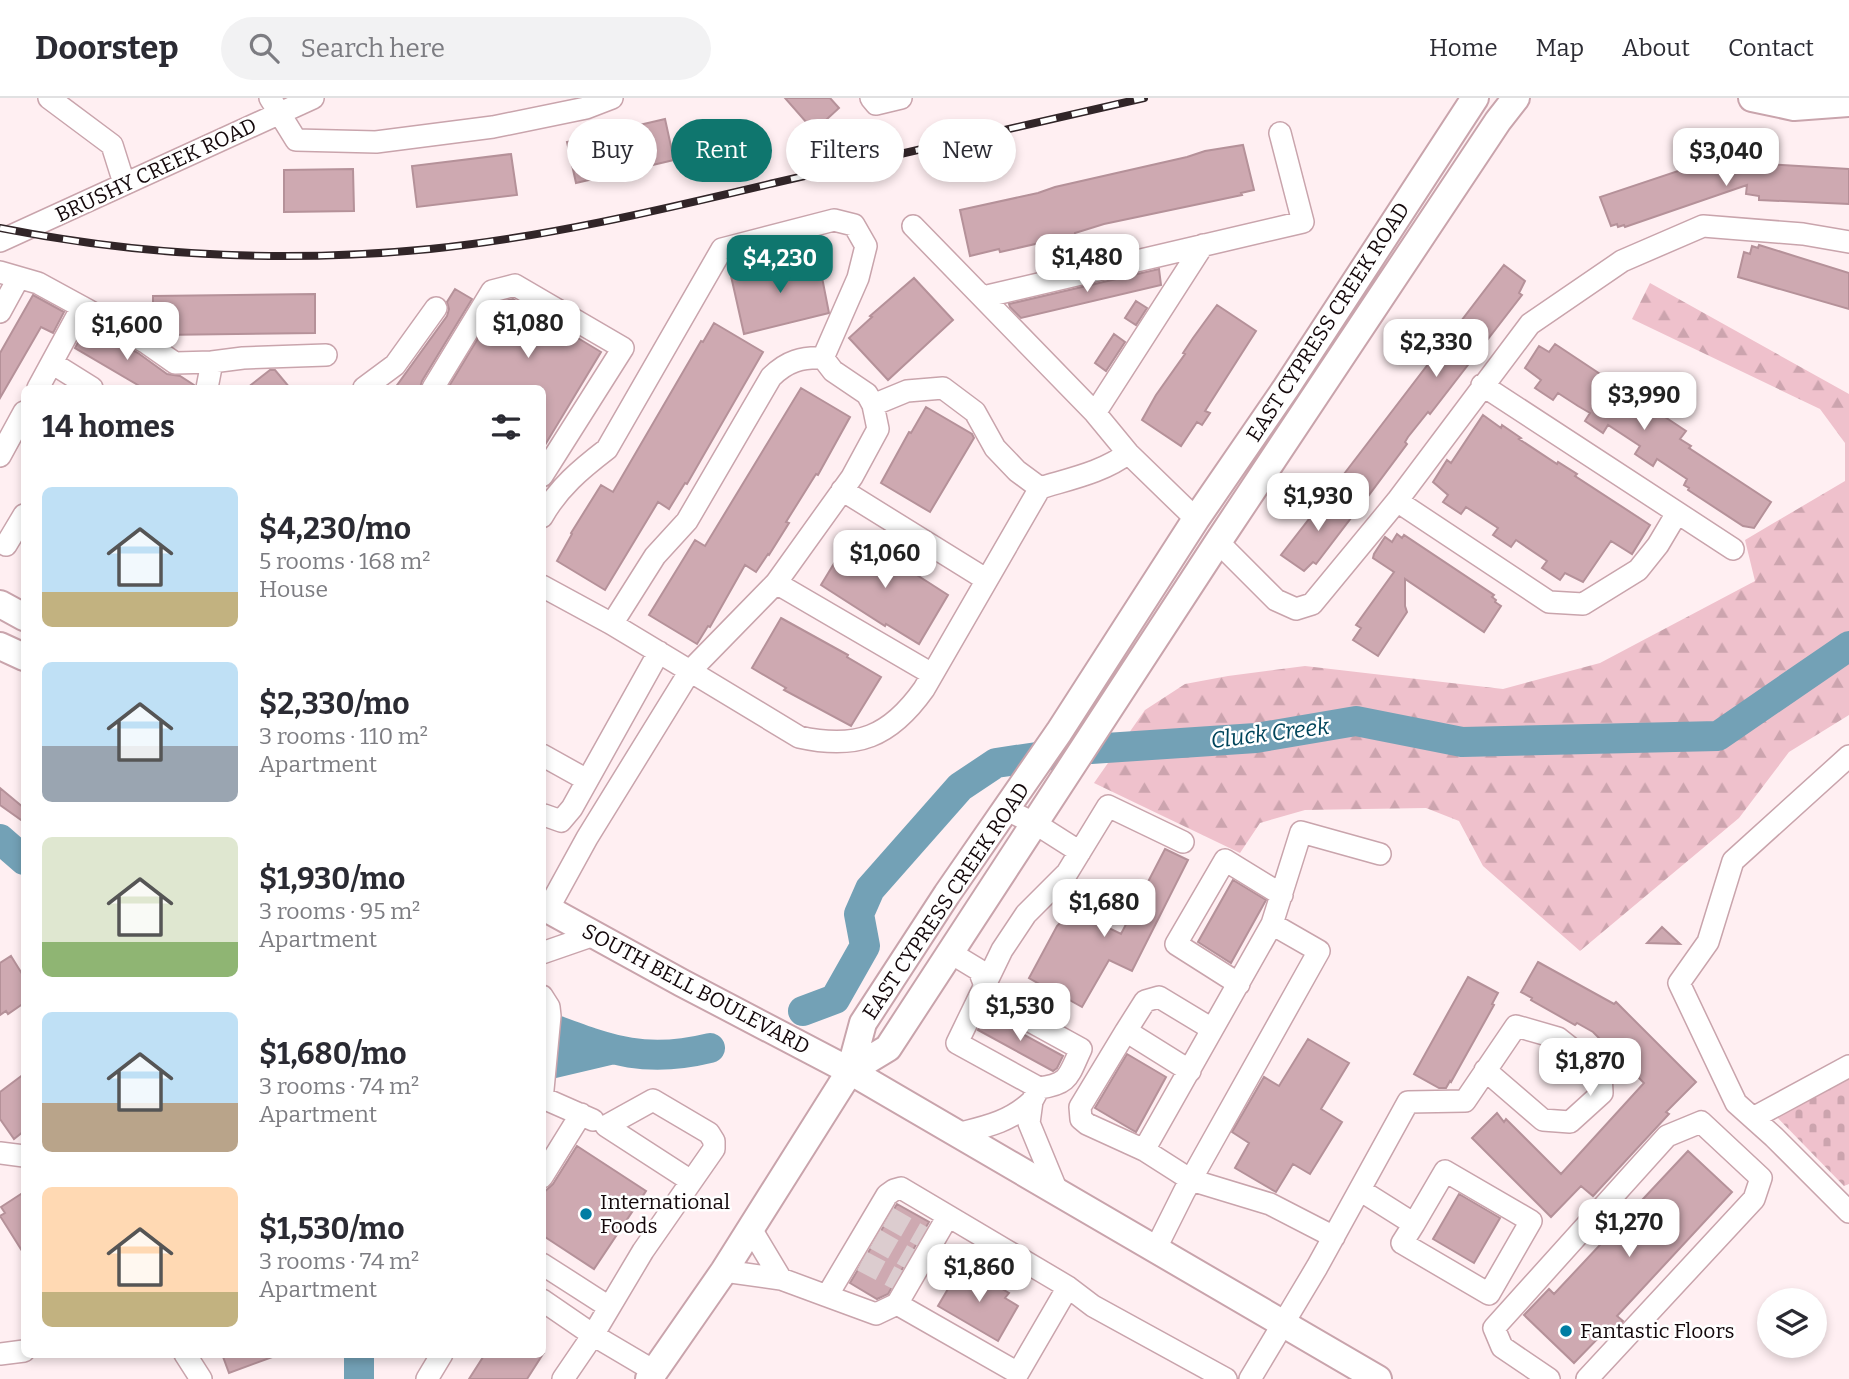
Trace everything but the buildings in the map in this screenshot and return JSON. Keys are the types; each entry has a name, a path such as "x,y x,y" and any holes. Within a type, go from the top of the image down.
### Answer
{"main road":[{"name":"EAST CYPRESS CREEK ROAD","path":"850,1071 863,1023 947,894 1059,732 1196,519 1286,388 1475,98"},
{"name":"EAST CYPRESS CREEK ROAD","path":"850,1071 888,1048 1218,542 1498,121 1516,98"},
{"path":"1752,98 1794,107 1849,103"},
{"path":"1196,519 1218,542"},
{"path":"0,604 21,615"},
{"path":"0,646 21,656"},
{"name":"SOUTH BELL BOULEVARD","path":"546,909 850,1071 1284,1324"},
{"path":"652,1375 751,1230 850,1071"},
{"path":"1284,1324 1378,1379"}],"street":[{"path":"49,98 112,145 124,183"},
{"name":"BRUSHY CREEK ROAD","path":"0,241 124,183 275,106 313,98"},
{"path":"275,106 296,140 376,142 493,127 586,108 612,98"},
{"path":"871,98 876,104 901,98"},
{"path":"983,297 1303,222 1280,134"},
{"path":"546,510 553,497 607,449 722,249 834,220 854,225 866,246 858,278 823,358"},
{"path":"913,226 1095,414 1128,453 1196,519"},
{"path":"1218,542 1276,600 1296,609 1312,604 1397,501 1530,324 1622,261 1703,226 1803,234 1849,242"},
{"path":"1095,414 1203,245"},
{"path":"0,312 9,275 38,283 145,342 175,363 326,355"},
{"path":"435,385 492,291 515,285 623,348 546,470"},
{"path":"40,385 82,307"},
{"path":"368,385 395,365 436,308"},
{"path":"546,906 690,671 776,583 842,490 878,429 873,405 867,394 833,371 823,358 806,357 781,367 771,377 687,521 655,556 612,624"},
{"path":"208,385 212,362"},
{"path":"52,363 87,385"},
{"path":"1482,385 1733,549"},
{"path":"873,405 906,391 943,388 975,412 995,448 1017,471 1040,488"},
{"path":"0,456 21,418"},
{"path":"546,589 612,624 799,737 821,742 843,742 875,736 890,726 914,702 1040,488 1090,472 1128,453"},
{"path":"842,490 987,580"},
{"path":"1397,501 1549,601 1583,604 1637,570 1658,545 1677,513"},
{"path":"10,548 21,522"},
{"path":"776,583 932,674"},
{"path":"546,817 561,821 572,808 659,652"},
{"path":"1845,1201 1736,1103 1679,983 1708,942 1733,862 1849,756"},
{"path":"546,757 587,780"},
{"path":"1035,1095 957,1043 1002,950 1026,914 1067,873 1108,806 1183,842"},
{"path":"1007,810 1080,852"},
{"path":"1144,1150 1272,924 1301,832 1380,854"},
{"path":"1239,984 1176,944 1225,860 1282,895"},
{"path":"1155,1250 1319,951 1272,924"},
{"path":"546,952 594,935"},
{"path":"951,953 979,970 990,999 1081,1049 1067,1077 1059,1085 1035,1095 1017,1115 957,1134"},
{"path":"1212,1030 1159,997 1145,1001 1080,1112 1081,1119 1144,1150 1191,1180 1270,1204 1334,1237"},
{"path":"546,1002 550,1016 546,1063"},
{"path":"1250,1379 1334,1237 1408,1102 1465,1101 1485,1070 1516,1026 1558,1038 1601,1072 1602,1093 1570,1122 1543,1120 1485,1070"},
{"path":"1126,1031 1190,1071"},
{"path":"1753,1118 1849,1066"},
{"path":"1035,1095 1030,1123 1057,1191"},
{"path":"546,1100 606,1126 691,1181"},
{"path":"563,1379 593,1335 643,1251 713,1149 714,1141 709,1133 653,1100 606,1126"},
{"path":"546,1170 580,1114"},
{"path":"1549,1379 1502,1347 1494,1328 1667,1136 1701,1122 1761,1178 1754,1199 1587,1379"},
{"path":"0,1153 21,1156"},
{"path":"1445,1171 1531,1222 1489,1294 1402,1243 1414,1224 1445,1171"},
{"path":"827,1296 857,1257 882,1215 887,1195 894,1189 901,1188 1068,1287 1093,1306 1226,1379"},
{"path":"1360,1190 1414,1224"},
{"path":"724,1270 781,1279 876,1314 902,1290 929,1241 948,1216"},
{"path":"751,1230 781,1279"},
{"path":"546,1267 609,1307"},
{"path":"902,1290 1018,1373 1068,1287"},
{"path":"546,1303 652,1375"},
{"path":"0,1354 21,1352"},
{"path":"188,1358 201,1379"},
{"path":"427,1379 440,1358"}],"green space":[{"path":"1650,283 1849,394 1849,715 1789,752 1739,818 1580,951 1483,866 1459,821 1426,808 1305,810 1260,823 1240,853 1094,783 1145,710 1185,684 1305,666 1503,689 1600,663 1755,581 1745,540 1845,481 1845,443 1820,409 1632,319"},
{"path":"1849,1072 1849,1184 1844,1186 1773,1113"}],"waterway":[{"name":"Cluck Creek","path":"803,1011 835,999 865,946 859,914 870,889 960,787 996,763 1091,749 1256,738 1356,721 1462,742 1718,736 1849,646"},
{"name":"Cluck Creek","path":"0,839 21,857"},
{"name":"Cluck Creek","path":"546,1026 624,1052 664,1055 710,1048"},
{"path":"546,1065 610,1050"},
{"path":"359,1358 359,1379"}],"tunnel":[{"path":"888,1217 925,1238"},
{"path":"875,1239 912,1260"},
{"path":"862,1261 900,1281"}],"railway":[{"path":"0,228 107,245 214,254 322,256 430,249 560,230 646,213 1144,98"}],"place":[{"name":"International Foods","path":"586,1214"},
{"name":"Fantastic Floors","path":"1566,1331"}]}
